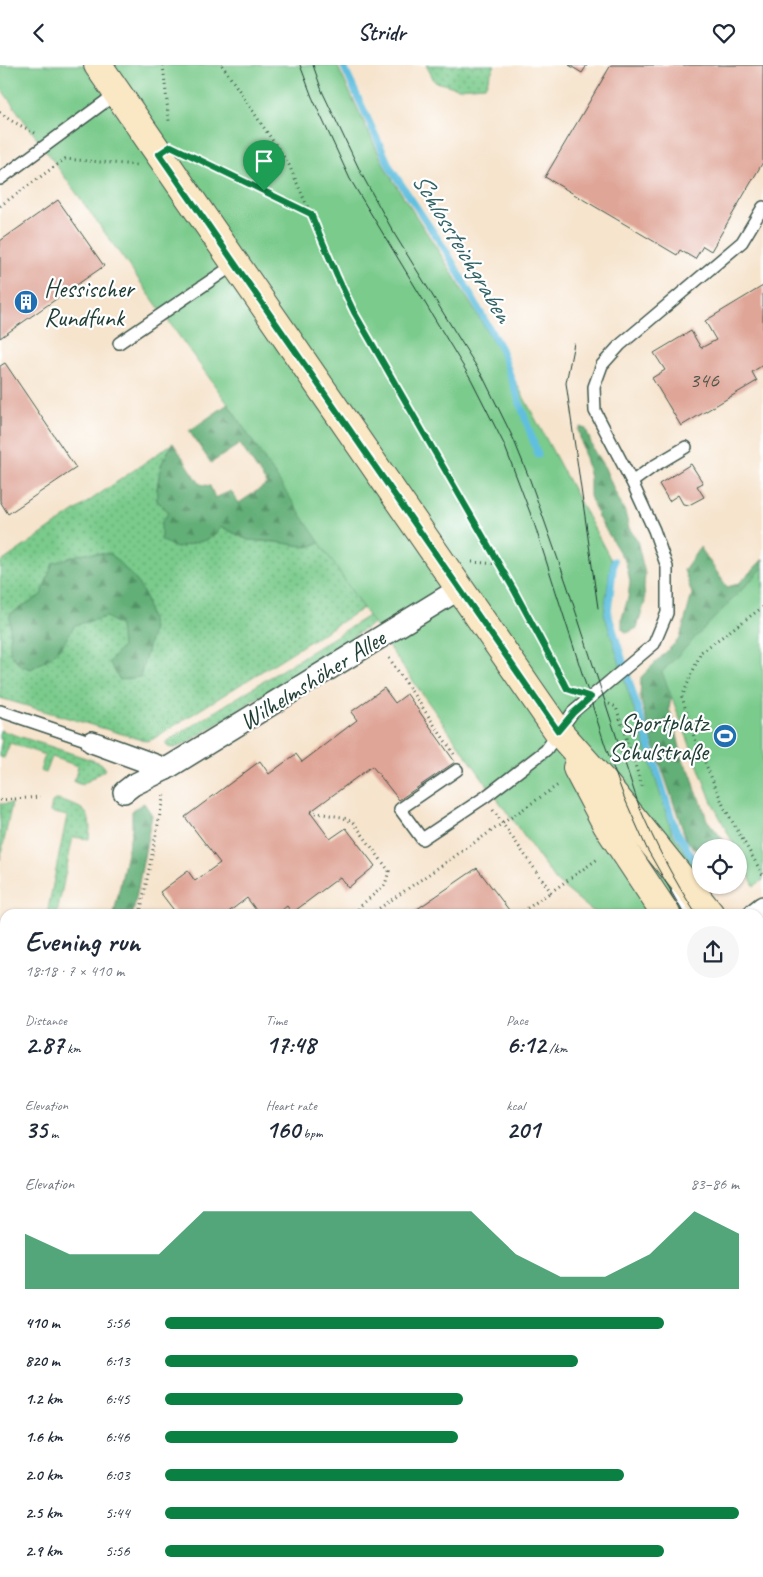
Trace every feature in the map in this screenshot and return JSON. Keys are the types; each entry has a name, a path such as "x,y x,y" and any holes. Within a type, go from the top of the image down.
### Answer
{"main road":[{"path":"98,65 117,93 165,150 234,264 558,731 606,785 706,909"},
{"path":"558,731 607,825 663,909"}],"street":[{"name":"Wilhelmshöher Allee","path":"124,793 132,785 166,769 459,589"},
{"path":"92,742 166,769"}],"lane":[{"path":"0,179 117,93"},
{"path":"457,769 400,809 422,839 484,797 546,750 558,731 573,713 654,644 666,613 667,567 654,530 632,482 595,411 594,387 602,365 620,345 742,242 763,207"},
{"path":"119,343 234,264"},
{"path":"632,482 686,447"},
{"path":"0,711 92,742"},
{"path":"644,831 687,909"}],"path":[{"path":"0,206 65,159 144,166 165,150 171,134 163,65"},
{"path":"222,65 289,165 354,312 499,564 567,689 616,707 642,789"},
{"path":"165,150 311,214"},
{"path":"466,562 499,564"},
{"path":"763,607 701,652 682,697 694,737 724,807 763,875"},
{"path":"415,705 420,702"},
{"path":"141,909 166,782 166,769"},
{"path":"378,909 559,785"},
{"path":"0,800 40,797"},
{"path":"310,812 342,817 354,823 389,871 385,885 358,909"},
{"path":"526,909 551,892"}],"green space":[{"path":"0,65 337,65 387,171 443,258 499,351 611,560 604,613 672,832 692,864 692,891 668,909 590,909 556,881 388,646 228,404 0,87"},
{"path":"426,65 495,65 485,86 458,88 435,82"},
{"path":"228,404 325,541 308,547 248,540 222,527 209,539 176,548 161,540 161,523 169,512 157,501 157,489 161,465 173,443 200,484 210,486 215,498 231,491 239,503 267,484 240,444 211,463 189,431"},
{"path":"580,427 586,429 594,451 605,468 625,512 629,528 637,540 645,574 645,602 637,628 627,633 622,629 622,618 628,598 630,581 626,563 598,517 590,496 590,478 578,429"},
{"path":"173,443 161,465 157,501 169,512 209,539 222,527 248,540 276,542 326,541 418,574 153,739 146,741 0,698 0,563"},
{"path":"700,547 727,587 738,584 763,559 763,587 677,668 669,709 683,761 691,773 707,820 722,839 692,839 692,846 686,839 651,737 640,698 641,677 680,638 692,594 684,570"},
{"path":"84,553 111,554 136,580 145,596 153,629 140,677 120,680 109,662 122,647 120,626 106,617 75,625 62,646 48,659 31,669 20,665 10,653 10,614 41,595 53,563"},
{"name":"Sportplatz Schulstraße","path":"763,568 763,880 754,886 747,872 747,839 731,839 711,800 662,672"},
{"path":"418,585 419,594 184,745 174,748 168,747 166,744 169,740"},
{"path":"0,730 101,763 106,769 82,785 74,782 78,766 52,757 46,773 40,771 45,755 10,743 4,758 0,757 2,740 0,739"},
{"path":"58,800 80,808 88,816 90,829 89,839 73,837 58,909 48,909 67,816 50,812 52,802"},
{"path":"12,803 0,860 0,804"},
{"path":"144,803 152,815 134,909 115,909 132,829 132,810"}],"building":[{"path":"569,65 587,65 582,73"},
{"path":"611,65 763,65 763,162 711,251 703,246 695,259 680,250 677,255 545,177"},
{"name":"Hessischer Rundfunk","path":"58,200 104,266 0,338 0,241"},
{"path":"763,286 763,365 752,372 757,381 681,426 652,378 665,370 654,353 691,331 701,348 716,340 705,321"},
{"path":"5,363 76,468 8,514 0,501 0,366"},
{"path":"691,464 703,483 697,486 704,497 689,505 683,504 678,495 669,501 659,484"},
{"path":"384,688 395,703 407,694 455,762 399,800 372,766 310,812 330,839 346,828 375,866 348,888 340,877 297,909 289,909 287,906 283,909 255,909 247,898 233,909 173,909 160,892 188,871 195,881 220,863 185,817 260,761 269,774 296,754 302,762 357,720 351,712"},
{"path":"477,868 508,909 417,909"}],"waterway":[{"name":"Schlossteichgraben","path":"343,65 391,169 448,254 501,349 538,455"},
{"name":"Schlossteichgraben","path":"614,561 608,613 675,828 692,857"}],"tram line":[{"path":"300,65 312,97 350,179 471,379 504,444 534,523 605,745 624,797 647,849 681,909"},
{"path":"313,65 322,91 361,173 395,235 483,377 513,438 567,585 639,806 665,861 693,909"},
{"path":"574,343 566,383 598,608"}],"place":[{"name":"Hessischer Rundfunk","path":"26,302"},
{"name":"Sportplatz Schulstraße","path":"725,736"}],"route":[{"path":"171,146 264,191 311,214 354,312 514,590 567,689 591,697 573,713 558,731 159,154 171,146"}]}
